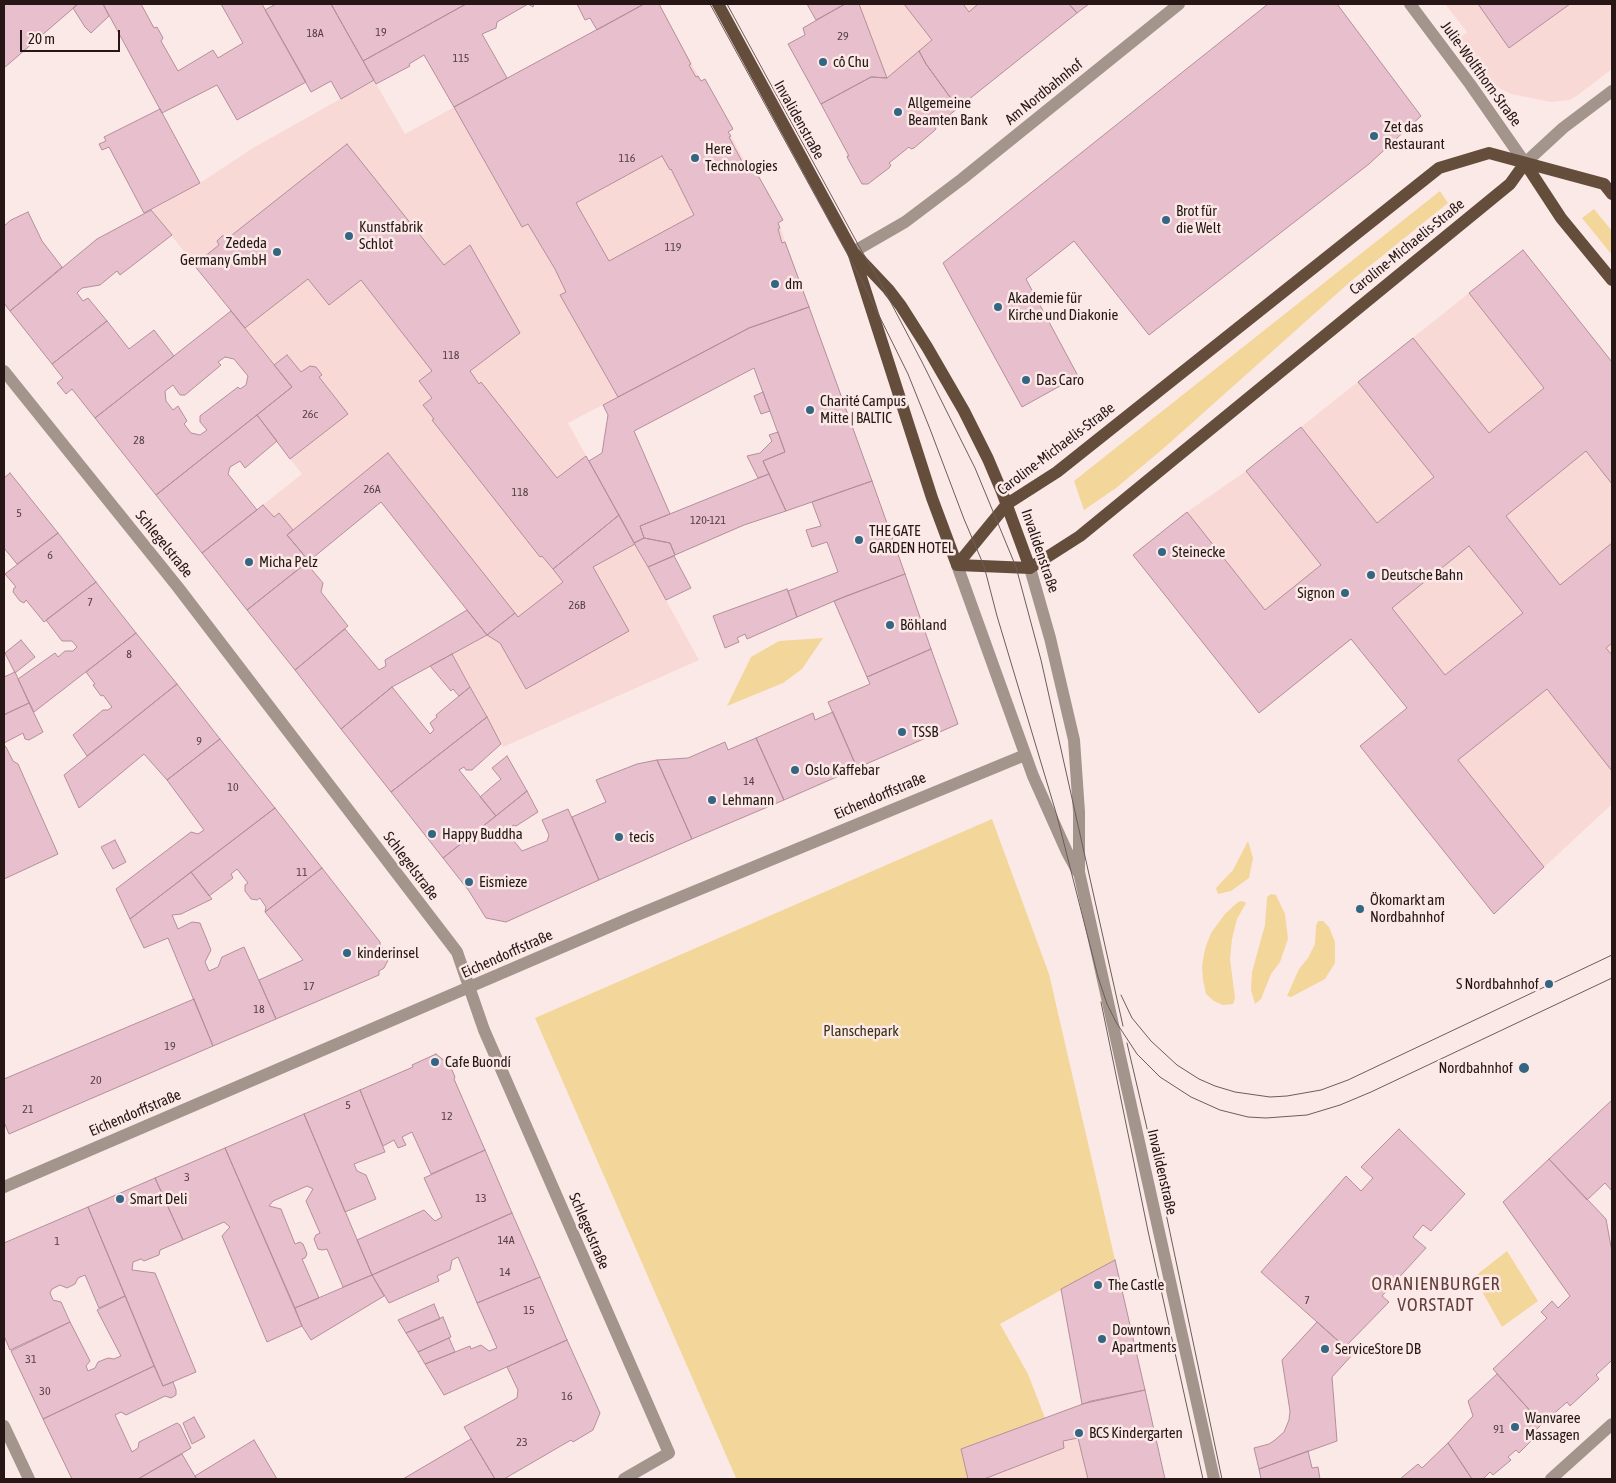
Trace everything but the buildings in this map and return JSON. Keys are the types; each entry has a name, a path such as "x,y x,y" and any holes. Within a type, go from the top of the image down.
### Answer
{"main road":[{"name":"Invalidenstraße","path":"718,4 853,252 932,498 957,565"},
{"name":"Caroline-Michaelis-Straße","path":"957,565 1007,504 1073,460 1440,168 1489,153 1525,163 1510,184 1080,536 1030,568"},
{"path":"1525,163 1604,184 1612,194"},
{"name":"Julie-Wolfthorn-Straße","path":"1525,163 1561,218 1612,280"},
{"name":"Invalidenstraße","path":"853,252 888,289 927,347 964,411 988,459 1007,504 1030,568"},
{"path":"957,565 1030,568"}],"street":[{"name":"Am Nordbahnhof","path":"853,252 905,222 962,179 1179,4"},
{"name":"Julie-Wolfthorn-Straße","path":"1410,4 1470,84 1525,163"},
{"name":"Caroline-Michaelis-Straße","path":"1525,163 1563,128 1612,91"},
{"name":"Schlegelstraße","path":"4,371 177,586 457,952 484,1030 646,1405 669,1453 624,1479"},
{"name":"Invalidenstraße","path":"957,565 977,626 1025,755 1066,852 1079,872"},
{"name":"Invalidenstraße","path":"1030,568 1050,638 1074,740 1079,812 1079,872 1214,1479"},
{"name":"Eichendorffstraße","path":"4,1187 630,918 1025,755"},
{"path":"1551,1479 1612,1424"},
{"path":"4,1426 30,1479"}],"shaded area":[{"path":"644,4 659,4 779,224 809,307 749,328 568,423 699,660 503,747 452,654 487,635 381,502 247,610 202,553 302,474 276,441 292,387 151,210 200,183 253,148 374,80 405,134"},
{"path":"807,4 1089,4 958,108 919,52 887,78 871,77 821,104 788,44 805,35 803,28 816,20"},
{"path":"1445,4 1612,4 1612,69 1569,100 1551,102 1511,94 1489,80 1458,40 1467,32"},
{"name":"Deutsche Bahn","path":"1523,250 1612,362 1612,804 1494,914 1360,746 1407,708 1352,639 1259,713 1133,555 1187,512 1246,471"},
{"name":"BCS Kindergarten","path":"1145,1390 1165,1479 968,1479 961,1449 1091,1401"}],"green space":[{"path":"1440,191 1448,203 1351,281 1164,448 1116,488 1084,510 1074,481"},
{"path":"1594,209 1612,231 1612,255 1582,218"},
{"path":"823,638 802,669 783,683 727,706 751,657 779,641"},
{"name":"Planschepark","path":"992,819 1049,974 1115,1260 1000,1324 1028,1374 1045,1418 961,1449 968,1479 735,1479 535,1018"},
{"path":"1248,841 1253,858 1249,878 1231,891 1218,894 1216,888 1233,870"},
{"path":"1271,894 1276,895 1285,914 1288,939 1280,962 1271,974 1261,999 1255,1004 1251,990 1252,972 1265,925 1267,897"},
{"path":"1238,902 1246,903 1237,919 1230,959 1235,998 1233,1004 1223,1005 1214,1001 1206,994 1202,966 1205,949 1211,933 1225,914"},
{"path":"1318,921 1323,921 1329,927 1335,942 1335,963 1325,979 1291,997 1287,996 1299,969 1308,958 1315,944"},
{"path":"1507,1251 1538,1301 1502,1327 1474,1277"}],"tram line":[{"path":"710,4 861,279 908,374 984,566 997,616 1057,816 1098,977 1107,1004 1116,1022 1137,1054 1160,1077 1191,1097 1220,1110 1248,1117 1266,1118 1307,1115 1340,1105 1371,1092 1612,978"},
{"path":"727,4 922,362 975,468 1016,567 1041,660 1123,1026"},
{"path":"1121,995 1132,1018 1151,1041 1177,1065 1199,1079 1235,1092 1270,1097 1287,1096 1321,1090 1348,1080 1612,955"},
{"path":"1101,1002 1148,1231 1203,1479"},
{"path":"1127,1043 1157,1171 1222,1479"}],"place":[{"name":"cô Chu","path":"823,62"},
{"name":"Allgemeine Beamten Bank","path":"898,112"},
{"name":"Zet das Restaurant","path":"1374,136"},
{"name":"Here Technologies","path":"695,158"},
{"name":"Brot für die Welt","path":"1166,220"},
{"name":"Kunstfabrik Schlot","path":"349,236"},
{"name":"Zededa Germany GmbH","path":"277,252"},
{"name":"dm","path":"775,284"},
{"name":"Akademie für Kirche und Diakonie","path":"998,307"},
{"name":"Das Caro","path":"1026,380"},
{"name":"Charité Campus Mitte | BALTIC","path":"810,410"},
{"name":"THE GATE GARDEN HOTEL","path":"859,540"},
{"name":"Steinecke","path":"1162,552"},
{"name":"Micha Pelz","path":"249,562"},
{"name":"Deutsche Bahn","path":"1371,575"},
{"name":"Signon","path":"1345,593"},
{"name":"Böhland","path":"890,625"},
{"name":"TSSB","path":"902,732"},
{"name":"Oslo Kaffebar","path":"795,770"},
{"name":"Lehmann","path":"712,800"},
{"name":"Happy Buddha","path":"432,834"},
{"name":"tecis","path":"619,837"},
{"name":"Eismieze","path":"469,882"},
{"name":"Ökomarkt am Nordbahnhof","path":"1360,909"},
{"name":"kinderinsel","path":"347,953"},
{"name":"S Nordbahnhof","path":"1549,984"},
{"name":"Cafe Buondí","path":"435,1062"},
{"name":"Nordbahnhof","path":"1524,1068"},
{"name":"Smart Deli","path":"120,1199"},
{"name":"The Castle","path":"1098,1285"},
{"name":"Downtown Apartments","path":"1102,1339"},
{"name":"ServiceStore DB","path":"1325,1349"},
{"name":"Wanvaree Massagen","path":"1515,1427"},
{"name":"BCS Kindergarten","path":"1079,1433"}],"district":[{"name":"ORANIENBURGER VORSTADT","path":"1436,1294"}]}
